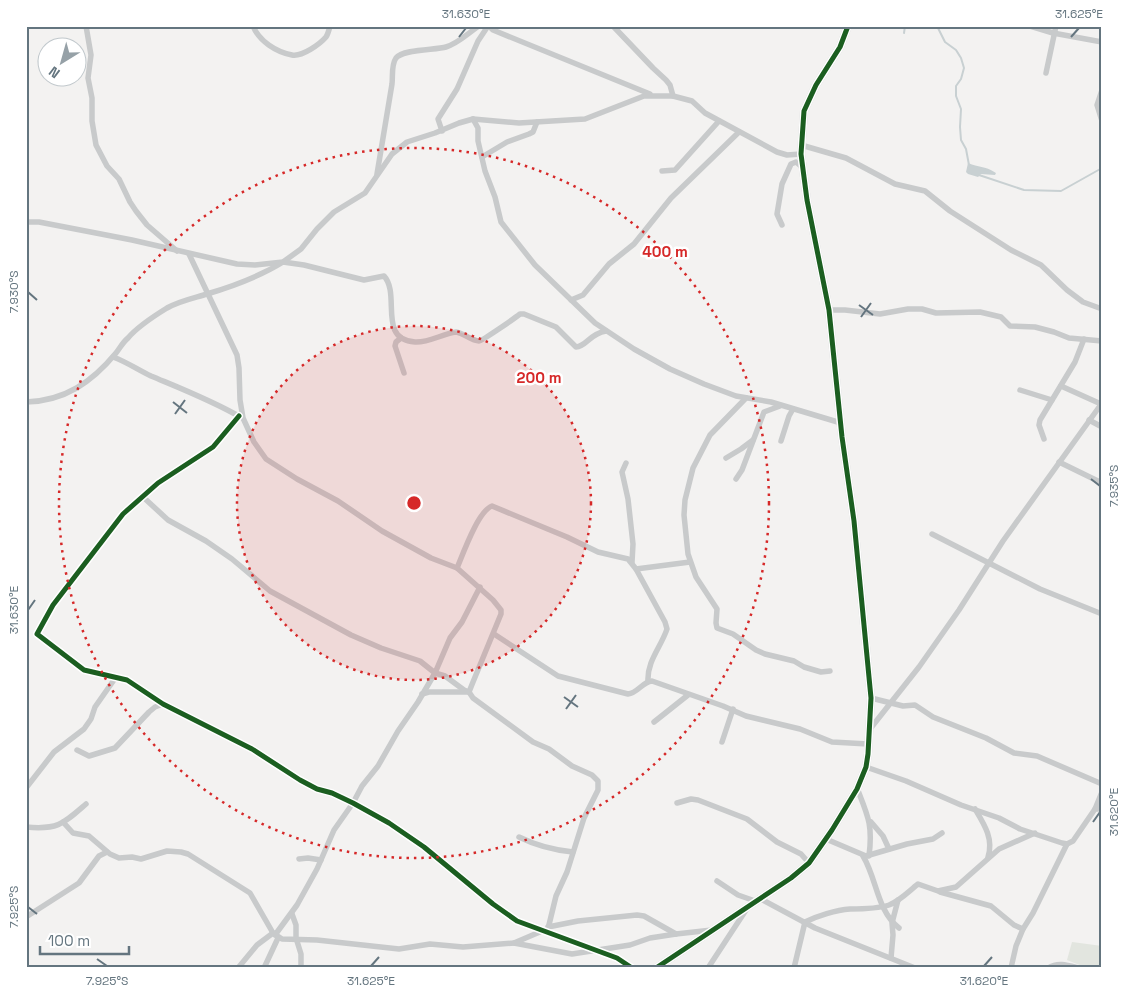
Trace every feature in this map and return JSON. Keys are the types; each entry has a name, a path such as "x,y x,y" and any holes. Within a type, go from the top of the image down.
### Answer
{"street":[{"path":"86,26 91,55 88,72 96,145 108,166 119,180 136,211 148,225 178,251"},
{"path":"252,26 259,37 269,45 292,55 299,55 316,45 326,37 330,26"},
{"path":"377,176 393,66 396,58 400,55 423,49 446,47 460,41 479,26"},
{"path":"442,130 438,119 460,84 478,41 488,26 493,30 653,95"},
{"path":"612,26 666,80 670,85 673,96"},
{"path":"656,968 791,878 809,863 857,788 866,767 871,698 854,521 829,310 807,200 801,150 802,119 807,104 816,85 840,47 848,26"},
{"path":"1030,26 1054,33 1102,42"},
{"path":"1046,73 1056,26"},
{"path":"1102,90 1097,105 1102,121"},
{"path":"26,402 44,401 71,392 87,382 113,356 131,334 167,308 266,273 283,262 301,249 334,212 365,193 392,154 407,142 473,119 519,123 585,118 644,96 653,95 673,96 692,101 705,113 787,156 807,146 846,158 895,184 925,192 950,211 1011,250 1041,265 1078,299 1088,305 1102,309"},
{"path":"473,119 478,128 478,141 485,171 495,197 501,222 535,265 606,332 670,369 704,384 746,398 794,408 841,423"},
{"path":"662,171 675,170 719,121"},
{"path":"482,157 507,142 529,134 537,122"},
{"path":"571,300 583,295 609,264 634,244 671,198 739,132"},
{"path":"777,152 791,164"},
{"path":"782,225 777,216 782,184 791,164 796,162 802,167"},
{"path":"26,222 92,232 236,264 255,265 283,262 304,265 364,280 384,276 389,284 394,328 398,336 416,343 456,332 461,332 477,341 482,341 493,331 520,314 556,327 576,347 582,345 594,335 606,332"},
{"path":"189,254 236,356 239,368 241,417 258,449 273,463 338,501 382,531 432,558 457,568 501,610 501,617 469,692"},
{"path":"829,310 880,314 908,309 922,309 936,313 980,312 1001,317 1010,326 1026,326 1043,329 1069,338 1102,341"},
{"path":"401,338 396,342 395,346 404,372"},
{"path":"1044,439 1039,422 1066,374 1075,362 1084,339"},
{"path":"113,356 128,362 150,376 210,401 241,417"},
{"path":"869,730 919,667 1003,542 1101,403 1060,386"},
{"path":"1020,390 1052,400"},
{"path":"746,398 710,435 693,468 684,509 686,546 690,562 696,577 717,608 716,623 718,628 733,634 765,654 794,661 804,667 821,672 830,671"},
{"path":"736,479 742,470 764,412 766,409 782,405"},
{"path":"781,441 789,416 794,408"},
{"path":"241,417 214,447 174,471 142,496 123,514 76,574 54,605 37,634 84,670 116,677 135,684 164,704 252,749 317,790 332,793 354,803 389,823 424,847 511,917 617,958 632,968"},
{"path":"1089,420 1102,427"},
{"path":"726,458 753,439"},
{"path":"1059,462 1102,483"},
{"path":"626,464 622,472 628,499 633,544 632,562 667,629 651,661 648,681"},
{"path":"142,496 168,520 206,540 270,591 351,634 381,648 420,661 435,673 445,676 469,692 478,704 527,739 548,749 572,766 588,772 597,779 599,787 584,818 546,930"},
{"path":"457,568 475,528 485,512 492,506 598,552 632,562"},
{"path":"932,534 1040,589 1102,614"},
{"path":"636,569 690,562"},
{"path":"264,968 275,935 292,914 334,830 354,803 362,786 378,766 435,673 450,638 462,622 480,588"},
{"path":"494,634 563,678 628,694 632,694 648,681"},
{"path":"26,788 54,752 84,729 91,719 95,707 116,677"},
{"path":"648,681 733,709 746,716 800,730 832,742 868,744"},
{"path":"422,694 429,692 469,692"},
{"path":"654,722 688,694"},
{"path":"871,698 920,708 933,717 986,738 1014,753 1037,756 1102,784"},
{"path":"77,750 89,756 115,748 149,712 155,707 164,704"},
{"path":"722,742 733,709"},
{"path":"866,767 906,780 999,818 1020,829 1067,844"},
{"path":"857,788 870,821 872,838 866,856 882,907 892,923 899,928"},
{"path":"1011,968 1016,946 1023,929 1034,913 1067,844 1073,841 1100,809 1102,792"},
{"path":"676,803 692,799 698,800 733,813 762,829 777,842 801,854 809,863"},
{"path":"26,827 48,828 63,822 86,804"},
{"path":"975,809 985,825 990,840 991,847 987,858"},
{"path":"870,821 883,836 889,849"},
{"path":"63,822 73,833 91,837 107,852 119,858 132,857 141,859 167,851 188,854 250,893 275,935 282,940 297,939 338,942 399,949 430,944 463,947 514,943 567,954 630,945 650,938 712,930"},
{"path":"826,839 866,856 933,838 942,833"},
{"path":"946,894 998,849 1035,833"},
{"path":"519,837 534,845 573,852"},
{"path":"26,917 79,883 99,856 107,852"},
{"path":"299,859 320,860"},
{"path":"717,881 738,895 757,900 842,939 915,968"},
{"path":"805,922 820,915 833,914 843,910 882,907 898,900 918,884 923,884 946,894 991,906 1014,925 1023,929"},
{"path":"938,891 956,887"},
{"path":"891,958 894,935 892,923 898,900"},
{"path":"708,968 748,906"},
{"path":"292,914 296,925 302,968"},
{"path":"514,943 546,930 578,921 640,915 676,934"},
{"path":"794,968 805,922"},
{"path":"238,968 255,946 275,935"},
{"path":"1048,968 1063,964 1078,968"}],"shaded area":[{"path":"968,163 996,173 995,175 981,174 978,177 968,174 966,172"},
{"path":"1072,942 1102,946 1102,968 1087,968 1067,960"}],"waterway":[{"path":"904,33 905,26"},
{"path":"937,26 945,42 956,50 964,68 961,79 956,86 956,96 961,109 961,140 966,149 969,165"},
{"path":"979,175 1024,190 1061,191 1102,168"}],"cycle path":[{"path":"656,968 791,878 809,863 857,789 866,767 871,698 854,521 842,437 829,310 807,200 801,154 804,111 816,85 840,47 848,26"},
{"path":"239,416 213,447 158,483 123,514 53,605 37,634 84,670 127,680 163,704 252,749 300,780 353,803 389,823 424,847 493,904 517,921 617,958 632,968"}]}
